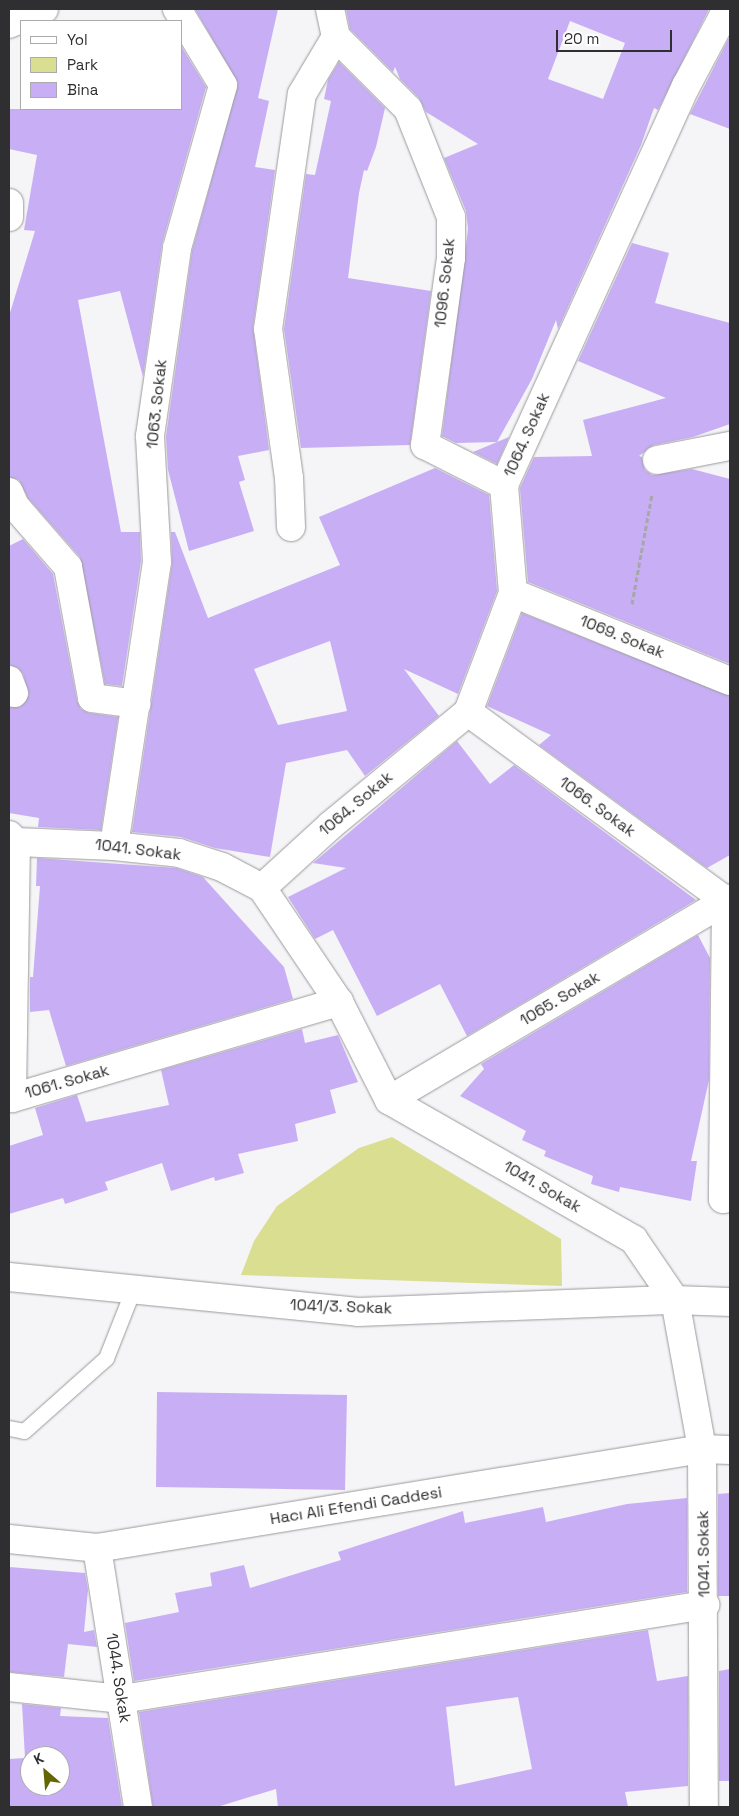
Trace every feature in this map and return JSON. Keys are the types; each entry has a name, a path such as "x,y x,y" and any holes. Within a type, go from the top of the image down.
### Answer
{"street":[{"path":"9,24 44,9"},
{"name":"1063. Sokak","path":"114,846 157,562 150,436 177,248 223,85 177,9"},
{"path":"291,527 289,478 268,330 302,94 336,37 330,9"},
{"name":"1064. Sokak","path":"262,888 331,825 468,712 513,593 504,485 686,86 727,9"},
{"name":"1096. Sokak","path":"336,37 408,109 451,217 451,258 425,445 504,485"},
{"path":"9,202 9,217"},
{"path":"657,460 730,446"},
{"path":"9,492 15,506 68,567 92,698 137,704"},
{"name":"1069. Sokak","path":"513,593 730,681"},
{"name":"1066. Sokak","path":"468,712 728,899"},
{"name":"1041. Sokak","path":"12,838 179,853 222,867 262,888 339,1002 389,1100 634,1240 675,1300 702,1449 705,1605 704,1807"},
{"name":"1061. Sokak","path":"12,838 12,1098 339,1002"},
{"path":"728,899 723,1199 730,1198"},
{"name":"1065. Sokak","path":"389,1100 728,899"},
{"name":"1041/3. Sokak","path":"9,1278 132,1292 358,1312 675,1300 730,1302"},
{"name":"Hacı Ali Efendi Caddesi","path":"9,1539 97,1548 702,1449 730,1450"},
{"name":"1044. Sokak","path":"97,1548 138,1807"},
{"path":"9,1687 122,1699 705,1605"}],"lane":[{"path":"9,1428 24,1431 106,1358 132,1292"}],"path":[{"path":"626,639 657,460"}],"green space":[{"path":"392,1137 561,1239 562,1286 241,1275 254,1241 277,1206 359,1148"}],"building":[{"path":"195,9 278,9 258,98 269,101 255,167 275,170 253,327 269,450 238,456 245,480 239,482 254,531 189,551 168,470 166,437 192,251 238,83"},
{"path":"346,9 709,9 658,110 654,108 641,145 558,329 556,320 532,379 497,442 456,443 442,436 468,229 466,211 444,158 478,144 426,112 419,98 400,79 395,67 393,72 350,29","holes":["570,21 625,43 603,99 548,79"]},
{"path":"730,36 730,129 690,114"},
{"path":"182,48 206,87 162,244 143,377 120,291 78,300 121,532 140,532 141,561 122,686 105,684 80,557 28,498 19,480 9,477 9,316 35,231 24,230 37,155 9,149 9,109 182,110"},
{"path":"339,62 385,108 376,147 367,171 364,170 359,193 348,278 431,291 410,445 301,448 284,329 306,174 315,175 331,101 324,99 328,80"},
{"path":"632,243 669,253 655,303 730,323 730,424 693,437 654,445 639,456 642,457 645,470 652,475 692,469 730,479 730,664 528,582 520,488 534,457 592,456 583,420 666,398 578,361"},
{"path":"509,437 497,464 473,452 497,442"},
{"path":"435,468 489,495 497,591 458,694 404,669 439,716 365,776 347,750 286,763 270,857 215,848 181,837 132,832 172,564 171,532 175,532 208,618 340,565 319,517","holes":["330,641 347,711 278,725 254,669"]},
{"path":"23,539 53,574 77,701 81,709 89,713 118,717 101,830 38,827 39,818 9,813 9,707 20,707 29,695 23,674 18,668 9,665 9,546"},
{"path":"522,613 730,696 730,855 707,868 539,745 551,735 487,706"},
{"path":"457,741 490,784 514,765 696,900 467,1036 440,984 377,1016 333,930 315,939 288,897 346,868 313,863"},
{"path":"37,858 176,868 203,877 284,967 293,999 66,1066 49,1010 30,1012 30,977 33,977 40,886 36,886"},
{"path":"698,935 710,958 709,1080 691,1161 697,1161 691,1201 620,1187 619,1192 591,1184 593,1176 544,1156 546,1151 522,1140 526,1131 460,1096 484,1069 481,1064"},
{"path":"302,1029 305,1043 338,1035 358,1082 330,1090 336,1113 295,1124 298,1141 238,1154 244,1173 215,1181 214,1177 171,1191 162,1163 105,1182 108,1190 65,1204 63,1198 9,1214 9,1146 43,1135 35,1108 77,1095 86,1122 169,1105 161,1070"},
{"path":"157,1392 347,1395 345,1490 156,1487"},
{"path":"730,1493 730,1596 718,1596 718,1494"},
{"path":"687,1498 687,1592 134,1681 125,1623 179,1612 175,1593 212,1586 210,1573 244,1565 250,1588 341,1560 338,1552 463,1511 465,1523 543,1507 546,1522 627,1504"},
{"path":"9,1567 85,1573 88,1590 84,1632 94,1630 97,1647 68,1644 64,1677 9,1672"},
{"path":"648,1630 657,1681 688,1676 688,1786 625,1792 628,1807 278,1807 276,1789 217,1807 153,1807 139,1712","holes":["518,1697 532,1769 455,1786 446,1707"]},
{"path":"730,1669 730,1781 719,1781 719,1671"},
{"path":"22,1704 61,1708 60,1716 108,1718 122,1807 9,1807 9,1759 20,1758 20,1796 70,1796 70,1746 24,1746"}]}
